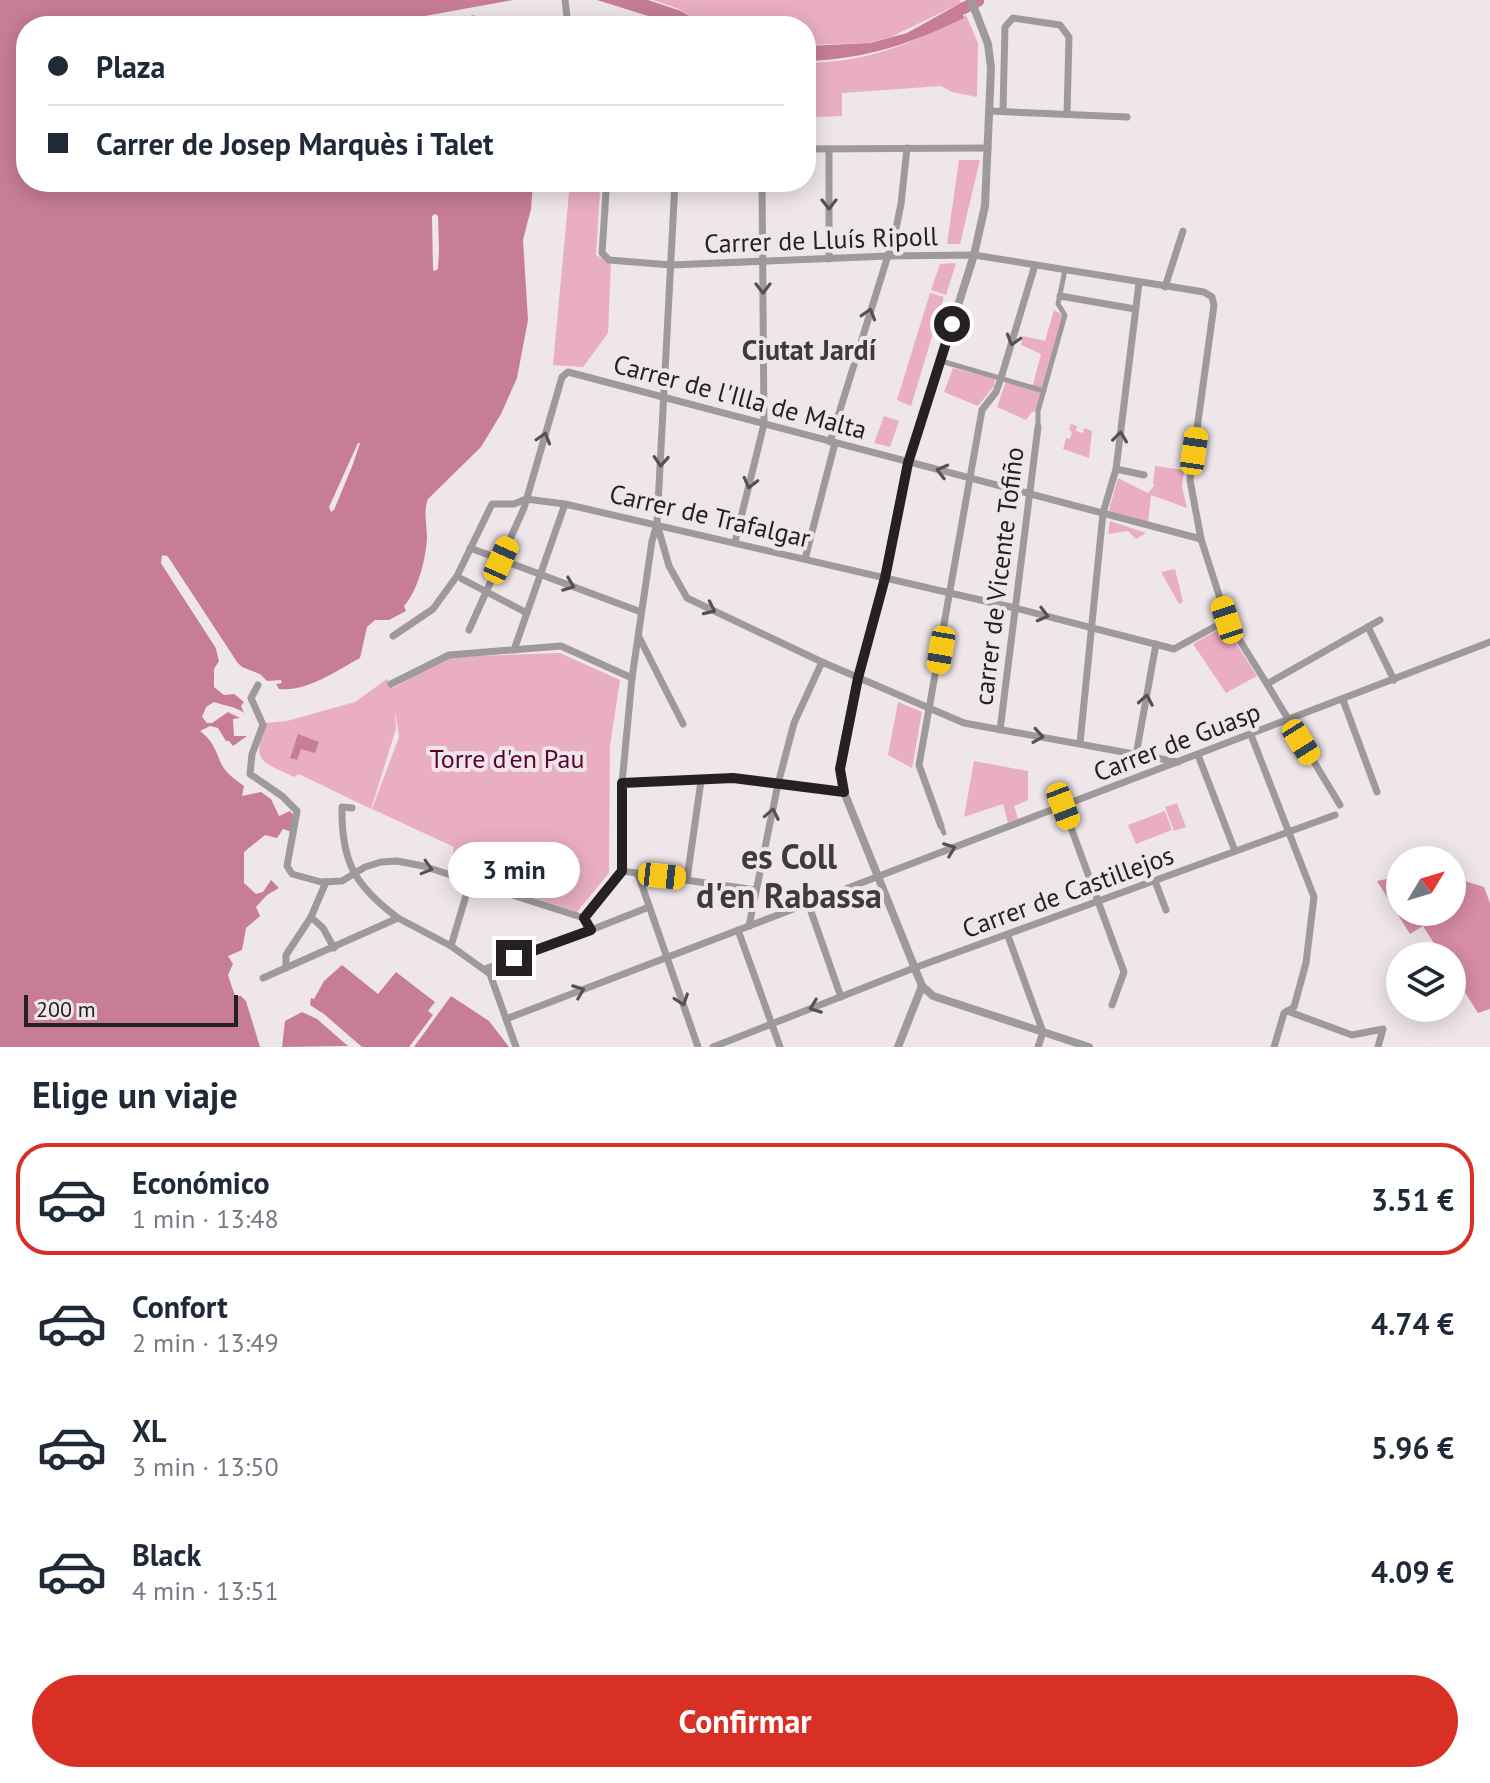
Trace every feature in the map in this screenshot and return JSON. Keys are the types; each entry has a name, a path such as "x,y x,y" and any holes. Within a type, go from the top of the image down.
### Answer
{"street":[{"path":"971,0 988,44 991,68 985,206 974,255 908,463 885,578 858,678 840,769 844,792 922,986 933,996 1089,1047"},
{"path":"1003,111 1005,27 1013,18 1060,25 1069,37 1067,114"},
{"path":"989,111 1127,117"},
{"path":"805,559 832,443 901,204 907,148"},
{"path":"816,149 988,148"},
{"path":"829,149 829,259"},
{"name":"Carrer de Lluís Ripoll","path":"606,192 602,253 609,260 671,265 974,255 1204,292 1212,297 1214,305 1190,480 1201,539"},
{"path":"584,918 622,871 622,783 632,678 657,524 675,192"},
{"path":"735,542 764,424 762,192"},
{"path":"1165,287 1183,231"},
{"path":"943,829 919,765 982,410 996,392 1035,265"},
{"path":"1038,427 1038,411 1065,315 1058,304 1065,270"},
{"path":"1080,743 1103,513 1116,469 1139,283"},
{"path":"1060,296 1135,309"},
{"path":"940,361 1044,391"},
{"name":"Carrer de l'Illa de Malta","path":"526,499 562,377 568,372 1201,539"},
{"name":"carrer de Vicente Tofiño","path":"1000,730 1038,427"},
{"path":"1116,469 1144,475"},
{"path":"393,636 433,609 459,577 492,504 514,504 526,499"},
{"path":"469,630 526,499"},
{"name":"Carrer de Trafalgar","path":"526,499 657,524 1156,644"},
{"path":"514,650 565,504"},
{"path":"657,524 669,566 687,598 822,662 964,723 1179,762"},
{"path":"1201,539 1227,620 1340,805"},
{"path":"470,548 641,612"},
{"path":"459,577 527,613"},
{"path":"1136,755 1156,644 1174,649 1227,620"},
{"path":"1267,684 1380,620"},
{"path":"1368,627 1394,680"},
{"path":"638,636 683,724"},
{"name":"Carrer de Guasp","path":"506,1019 1490,642"},
{"path":"391,684 449,655 561,646 632,678"},
{"path":"749,926 778,784 794,723 822,662"},
{"path":"258,685 251,698 263,723 252,754 250,774 282,796 297,811 287,866 292,874 326,882 342,881 374,863 397,861 423,866 584,918 591,930"},
{"path":"1343,700 1377,792"},
{"path":"1251,735 1314,897 1306,963 1294,1007 1284,1013 1274,1047"},
{"path":"1198,755 1235,851"},
{"path":"622,783 733,778 844,792"},
{"path":"687,879 701,781"},
{"path":"1063,806 1124,972 1112,1005"},
{"path":"352,808 342,807 342,834 345,854 354,875 376,902 398,918 451,946 490,974 516,1047"},
{"name":"Carrer de Castillejos","path":"713,1047 914,968 1335,815"},
{"path":"622,871 756,890"},
{"path":"638,874 698,1047"},
{"path":"1155,881 1166,910"},
{"path":"286,968 286,955 311,917 326,882"},
{"path":"451,946 470,882"},
{"path":"808,903 841,997"},
{"path":"485,969 649,907"},
{"path":"311,917 323,928 334,948"},
{"path":"263,978 398,918"},
{"path":"738,930 780,1047"},
{"path":"1008,936 1043,1032 1038,1047"},
{"path":"898,1047 922,986"},
{"path":"1287,1011 1352,1035 1383,1029 1378,1047"}],"green space":[{"path":"653,0 960,0 961,3 891,37 868,43 816,45 816,16 691,16"},
{"path":"966,15 978,43 977,97 952,92 941,86 842,93 842,116 816,117 816,63 870,55 927,35"},
{"path":"959,160 980,160 960,244 947,244"},
{"path":"569,192 600,192 596,255 611,263 608,333 583,367 553,365"},
{"path":"956,263 946,295 931,290 940,264"},
{"path":"930,293 944,297 911,406 897,400"},
{"path":"1054,310 1064,316 1037,411 1026,420 997,407 1006,381 1031,388 1033,385 1041,354 1021,345 1023,336 1045,341"},
{"path":"953,368 995,379 994,386 978,406 944,392"},
{"path":"884,416 899,421 890,447 874,443"},
{"path":"1071,424 1077,426 1076,431 1083,433 1084,428 1092,431 1089,458 1063,449 1066,438 1070,439"},
{"path":"1155,466 1184,470 1182,487 1187,508 1151,495 1148,523 1109,510 1118,478 1148,493 1155,485"},
{"path":"1110,521 1146,533 1136,539 1128,531 1108,534"},
{"path":"1175,569 1183,602 1179,604 1161,572"},
{"path":"1225,626 1257,676 1226,693 1193,644"},
{"name":"Torre d'en Pau","path":"560,653 620,680 610,746 609,873 577,912 450,869 454,847 372,809 399,737 395,710 396,729 371,809 299,774 294,777 273,767 259,753 266,723 287,721 355,702 387,679 393,688 449,657"},
{"path":"898,702 922,712 912,768 888,755"},
{"path":"974,761 1028,771 1028,800 1014,806 1018,819 1008,823 1003,804 964,817"},
{"path":"1177,803 1186,827 1174,831 1165,807"},
{"path":"1165,811 1172,830 1136,844 1128,825"}],"shaded area":[{"path":"0,0 513,0 425,16 16,16 16,192 532,192 523,240 528,320 517,378 501,414 481,447 428,499 425,555 417,583 404,606 406,611 389,620 375,620 367,627 360,658 311,684 279,689 276,684 282,683 281,680 267,681 237,662 168,557 165,555 161,563 216,648 219,661 214,669 214,687 224,695 234,694 244,702 241,706 244,713 214,702 206,707 202,717 207,723 228,712 240,718 233,719 234,736 247,736 233,746 218,728 210,726 200,731 211,742 225,770 244,786 242,796 261,792 271,799 279,816 290,811 295,817 292,832 283,829 277,838 265,835 244,852 244,883 256,894 263,892 271,880 279,888 256,907 260,916 246,928 242,950 228,956 233,964 228,975 235,996 241,996 246,1001 260,1047 0,1047"},
{"path":"597,0 648,0 690,16 648,16"},
{"path":"959,4 964,18 906,43 849,57 816,61 816,46 870,43 907,33"},
{"path":"298,734 319,742 315,753 301,749 297,760 290,758"},
{"path":"1386,879 1386,895 1377,881"},
{"path":"1466,881 1484,887 1490,903 1490,1009 1478,1013 1466,994 1466,942 1433,942 1423,926 1466,926"},
{"path":"1405,926 1423,926 1410,934"},
{"path":"342,965 378,994 396,972 435,1002 428,1011 433,1015 409,1047 362,1047 310,1005 311,998 314,999 324,981"},
{"path":"451,996 489,1021 509,1047 414,1047"},
{"path":"302,1012 317,1019 348,1046 282,1047 285,1021"}],"pier":[{"path":"517,0 515,4 476,11 479,14 470,16 426,16"},
{"path":"432,216 438,216 439,251 438,269 435,271"},
{"path":"358,443 353,464 331,512 329,507"},
{"path":"162,555 168,557 234,658 230,659 164,559 219,646 223,662 219,661 216,648 161,563"}],"waterway":[{"path":"962,9 978,1"}],"district":[{"name":"Ciutat Jardí","path":"809,350"},
{"name":"es Coll d'en Rabassa","path":"789,876"}],"route":[{"path":"514,958 591,930 584,918 622,871 622,783 733,778 844,792 840,769 858,678 885,578 908,463 952,324"}]}
